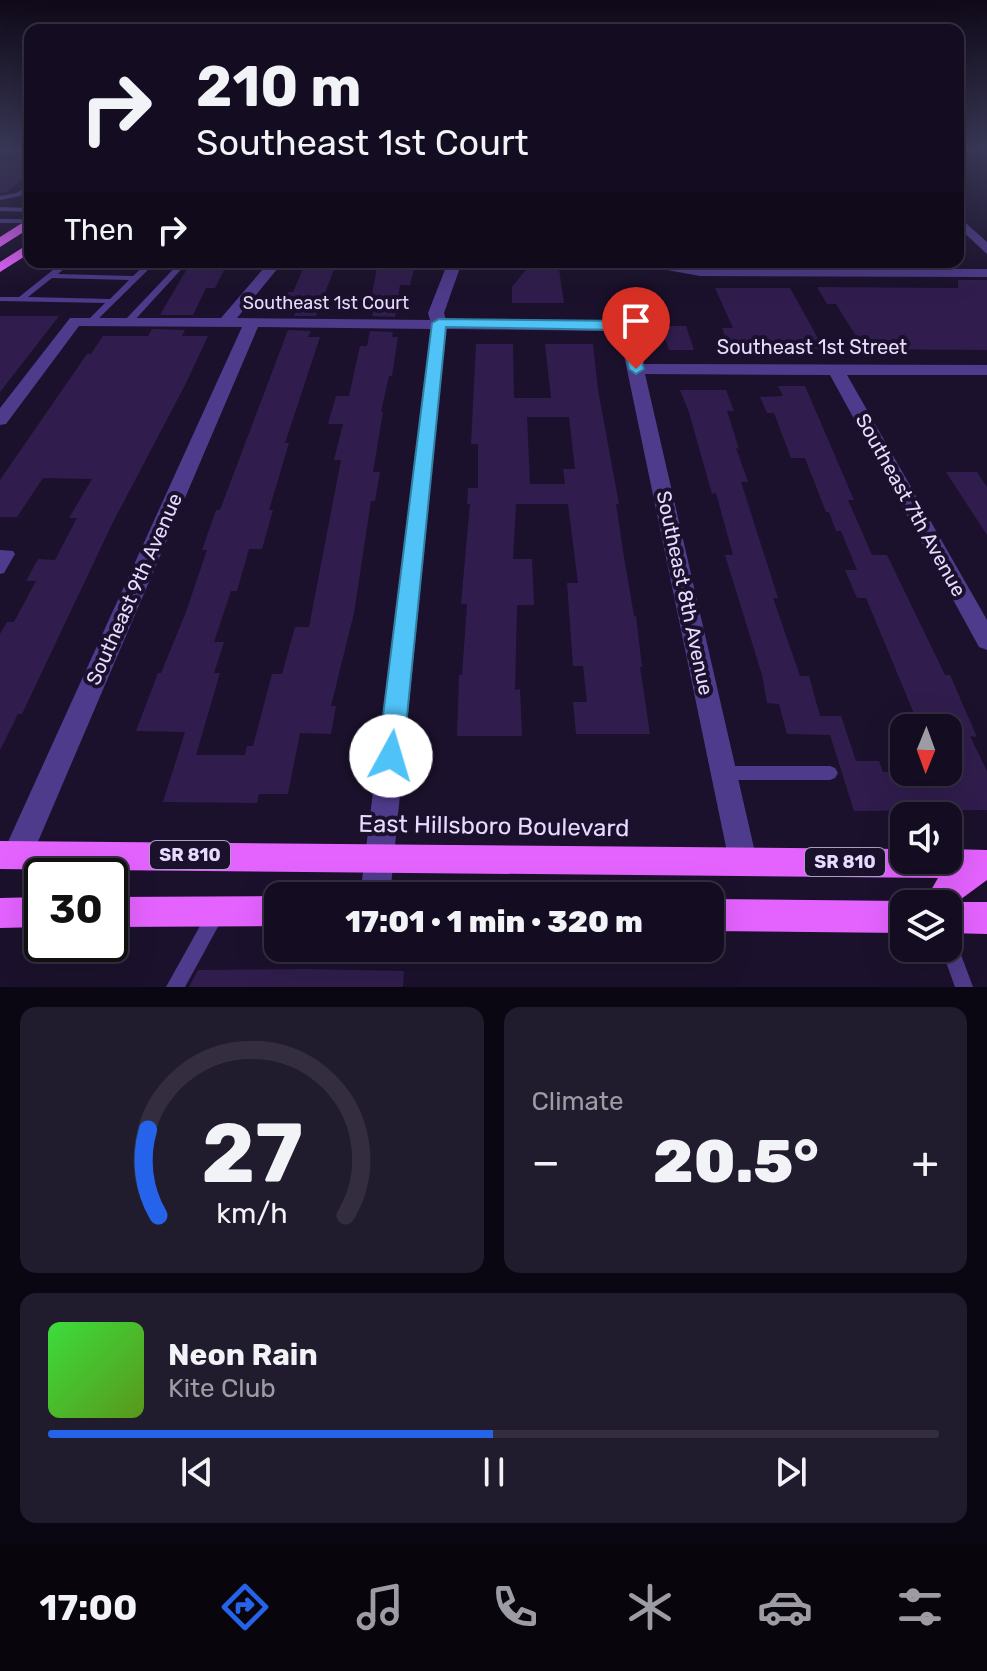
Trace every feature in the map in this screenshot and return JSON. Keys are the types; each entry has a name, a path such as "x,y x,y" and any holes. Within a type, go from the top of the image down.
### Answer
{"main road":[{"path":"0,243 24,225"},
{"path":"0,268 24,251"},
{"name":"East Hillsboro Boulevard","path":"8,855 987,864"},
{"path":"946,890 987,864"},
{"path":"128,912 264,911"},
{"path":"0,913 24,912"},
{"path":"724,915 890,917"},
{"path":"962,917 987,918"}],"street":[{"path":"964,226 987,250"},
{"path":"226,322 271,268"},
{"path":"377,882 439,323 436,313 453,268"},
{"path":"681,268 700,272 802,268"},
{"path":"854,268 987,273"},
{"path":"0,420 83,321"},
{"name":"Southeast 1st Court","path":"83,321 626,326"},
{"name":"Southeast 9th Avenue","path":"8,855 252,323"},
{"name":"Southeast 8th Avenue","path":"626,326 742,861"},
{"name":"Southeast 1st Street","path":"636,369 987,370"},
{"name":"Southeast 7th Avenue","path":"835,369 987,641"}],"lane":[{"path":"0,209 24,210"},
{"path":"0,221 24,221"},
{"path":"21,299 60,268"},
{"path":"83,321 112,301 146,268"},
{"path":"129,321 178,268"},
{"path":"50,276 135,278"},
{"path":"0,299 112,301"},
{"path":"0,554 9,554 0,570"},
{"path":"723,773 830,773"},
{"path":"175,987 218,912"},
{"path":"955,962 964,987"}],"building":[{"path":"187,268 225,268 215,288 206,288 193,315 160,315"},
{"path":"335,268 316,316 294,316 297,310 280,310 288,292 293,292 303,269"},
{"path":"377,268 414,268 410,285 400,285 395,317 372,316 374,310 369,310"},
{"path":"527,268 559,268 564,303 512,303 512,287"},
{"path":"958,280 987,280 987,350 864,349 836,304 827,304 817,287 958,288"},
{"path":"715,288 790,288 824,349 729,347 722,328 733,328"},
{"path":"0,316 59,316 0,392"},
{"path":"661,326 686,326 694,350 669,350"},
{"path":"152,329 185,330 182,336 208,336 112,524 22,714 18,714 0,750 0,634 7,622 14,622 36,581 26,581 38,559 55,560 77,518 69,518 92,479 43,478 17,517 0,517 0,480 87,354 91,354 103,336 148,336"},
{"path":"288,330 311,331 308,337 320,337 285,443 289,443 269,510 273,510 262,549 249,549 237,591 231,591 214,642 224,642 214,673 220,673 196,755 245,755 247,746 253,746 272,674 282,674 295,627 309,627 341,460 334,460 343,424 328,424 336,396 349,396 360,346 367,346 370,331 393,332 392,337 398,337 392,376 389,376 381,412 373,472 380,472 375,501 371,501 354,613 331,706 336,706 331,734 300,733 288,794 259,794 257,803 163,802 185,732 136,731 186,612 207,550 202,550 216,510 220,510"},
{"path":"476,344 513,344 514,398 551,398 545,344 593,344 598,390 619,504 616,504 623,551 636,616 650,734 576,734 573,702 587,702 583,666 573,666 567,583 578,583 568,504 516,504 513,559 532,559 534,605 517,605 515,690 520,689 522,736 457,736 459,675 462,675 467,604 461,604 470,504 467,504 468,488 478,488 478,444 471,444","holes":["527,417 569,417 575,469 563,469 565,484 530,484"]},
{"path":"778,386 805,386 854,500 848,500 872,555 887,555 945,675 950,675 977,737 970,736 987,771 987,810 962,810 962,802 890,802 890,811 854,811 830,735 787,734 779,704 767,703 762,675 725,555 733,555 716,493 712,494 680,390 726,390 734,411 727,411 748,482 741,482 778,598 773,598 800,676 809,676 820,716 841,716 856,761 879,761 883,772 890,772 890,786 962,786 962,714 914,714 866,598 857,598 845,570 857,570 841,531 836,531 829,512 826,512 805,458 791,458 774,413 767,413 760,397 783,396"},
{"path":"946,472 977,472 987,487 987,535"},
{"path":"198,970 404,971 403,987 189,987"}],"route":[{"path":"391,756 439,323 626,326 636,369"}]}
